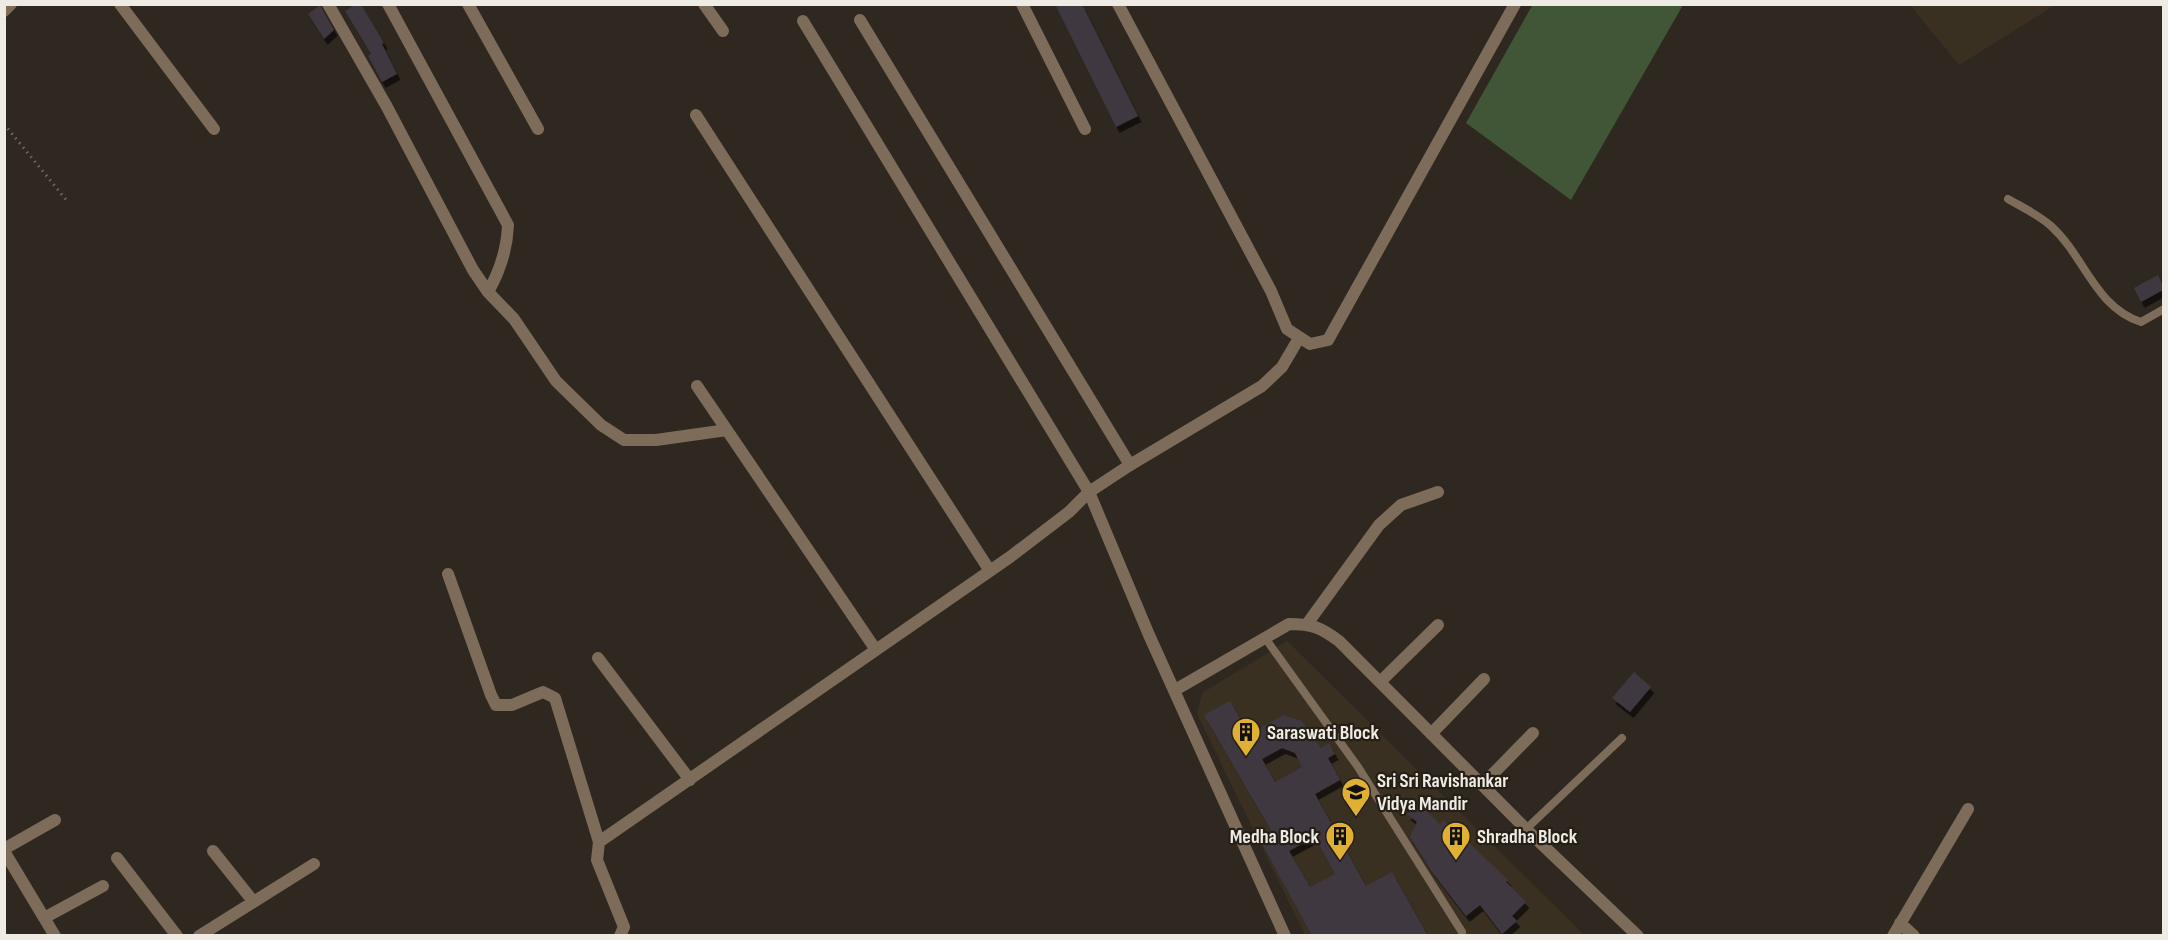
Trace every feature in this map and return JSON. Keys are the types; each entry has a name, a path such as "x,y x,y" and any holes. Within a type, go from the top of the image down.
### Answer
{"street":[{"path":"4,11 11,4"},
{"path":"120,4 214,129"},
{"path":"328,4 387,107 473,270 489,292 514,319 556,381 601,425 624,440 656,440 727,430"},
{"path":"388,4 508,225 507,244 498,274 489,292"},
{"path":"468,4 538,129"},
{"path":"704,4 723,31"},
{"path":"1022,4 1085,129"},
{"path":"1118,4 1271,291 1287,329 1310,344 1328,340 1515,4"},
{"path":"860,20 1130,465"},
{"path":"803,21 1089,492 1149,635 1285,936"},
{"path":"696,115 990,571"},
{"path":"599,842 990,571 1069,512 1089,492 1262,386 1282,367 1299,338"},
{"path":"697,386 876,650"},
{"path":"1307,624 1378,525 1401,505 1438,492"},
{"path":"448,574 496,705 512,705 543,692 555,698 599,842 597,860 624,927 620,936"},
{"path":"1175,690 1289,624 1307,624 1322,628 1339,641 1526,829 1638,936"},
{"path":"1380,682 1438,625"},
{"path":"598,658 690,780"},
{"path":"1431,734 1484,679"},
{"path":"1482,785 1533,733"},
{"path":"1893,936 1968,809"},
{"path":"55,820 4,850 55,936"},
{"path":"213,851 254,901"},
{"path":"117,858 177,936"},
{"path":"199,936 314,864"},
{"path":"44,918 103,886"},
{"path":"1900,923 1914,936"}],"lane":[{"path":"2008,199 2051,226 2074,254 2110,306 2128,318 2141,322 2163,309"},
{"path":"1265,638 1358,767 1462,932"},
{"path":"1526,829 1622,738"}],"path":[{"path":"4,124 68,202"}],"shaded area":[{"path":"1910,5 2055,5 1959,65"},
{"name":"Sri Sri Ravishankar Vidya Mandir","path":"1287,641 1584,935 1305,935 1197,714 1202,693"}],"green space":[{"path":"1533,4 1683,5 1571,200 1466,123"}],"building":[{"path":"356,4 361,4 384,43 382,44 397,74 382,82 368,56 371,54 345,11"},
{"path":"1055,4 1082,4 1138,116 1116,127"},
{"path":"320,5 334,30 324,39 308,14"},
{"path":"2158,275 2163,290 2141,302 2134,288"},
{"path":"1634,672 1651,687 1630,712 1612,698"},
{"path":"1230,701 1249,734 1283,715 1302,721 1321,748 1329,743 1335,754 1328,758 1340,780 1315,794 1366,886 1392,872 1428,936 1312,936 1260,840 1273,834 1204,715","holes":["1282,748 1295,753 1302,767 1275,782 1262,759","1315,837 1335,874 1310,887 1289,851"]},
{"name":"Shradha Block","path":"1419,804 1440,824 1443,820 1453,830 1454,828 1508,880 1506,882 1526,902 1512,916 1517,921 1502,934 1480,905 1466,916 1432,872 1410,837 1417,822 1407,814"}],"place":[{"name":"Saraswati Block","path":"1246,758"},
{"name":"Sri Sri Ravishankar Vidya Mandir","path":"1356,818"},
{"name":"Medha Block","path":"1340,862"},
{"name":"Shradha Block","path":"1456,862"}]}
